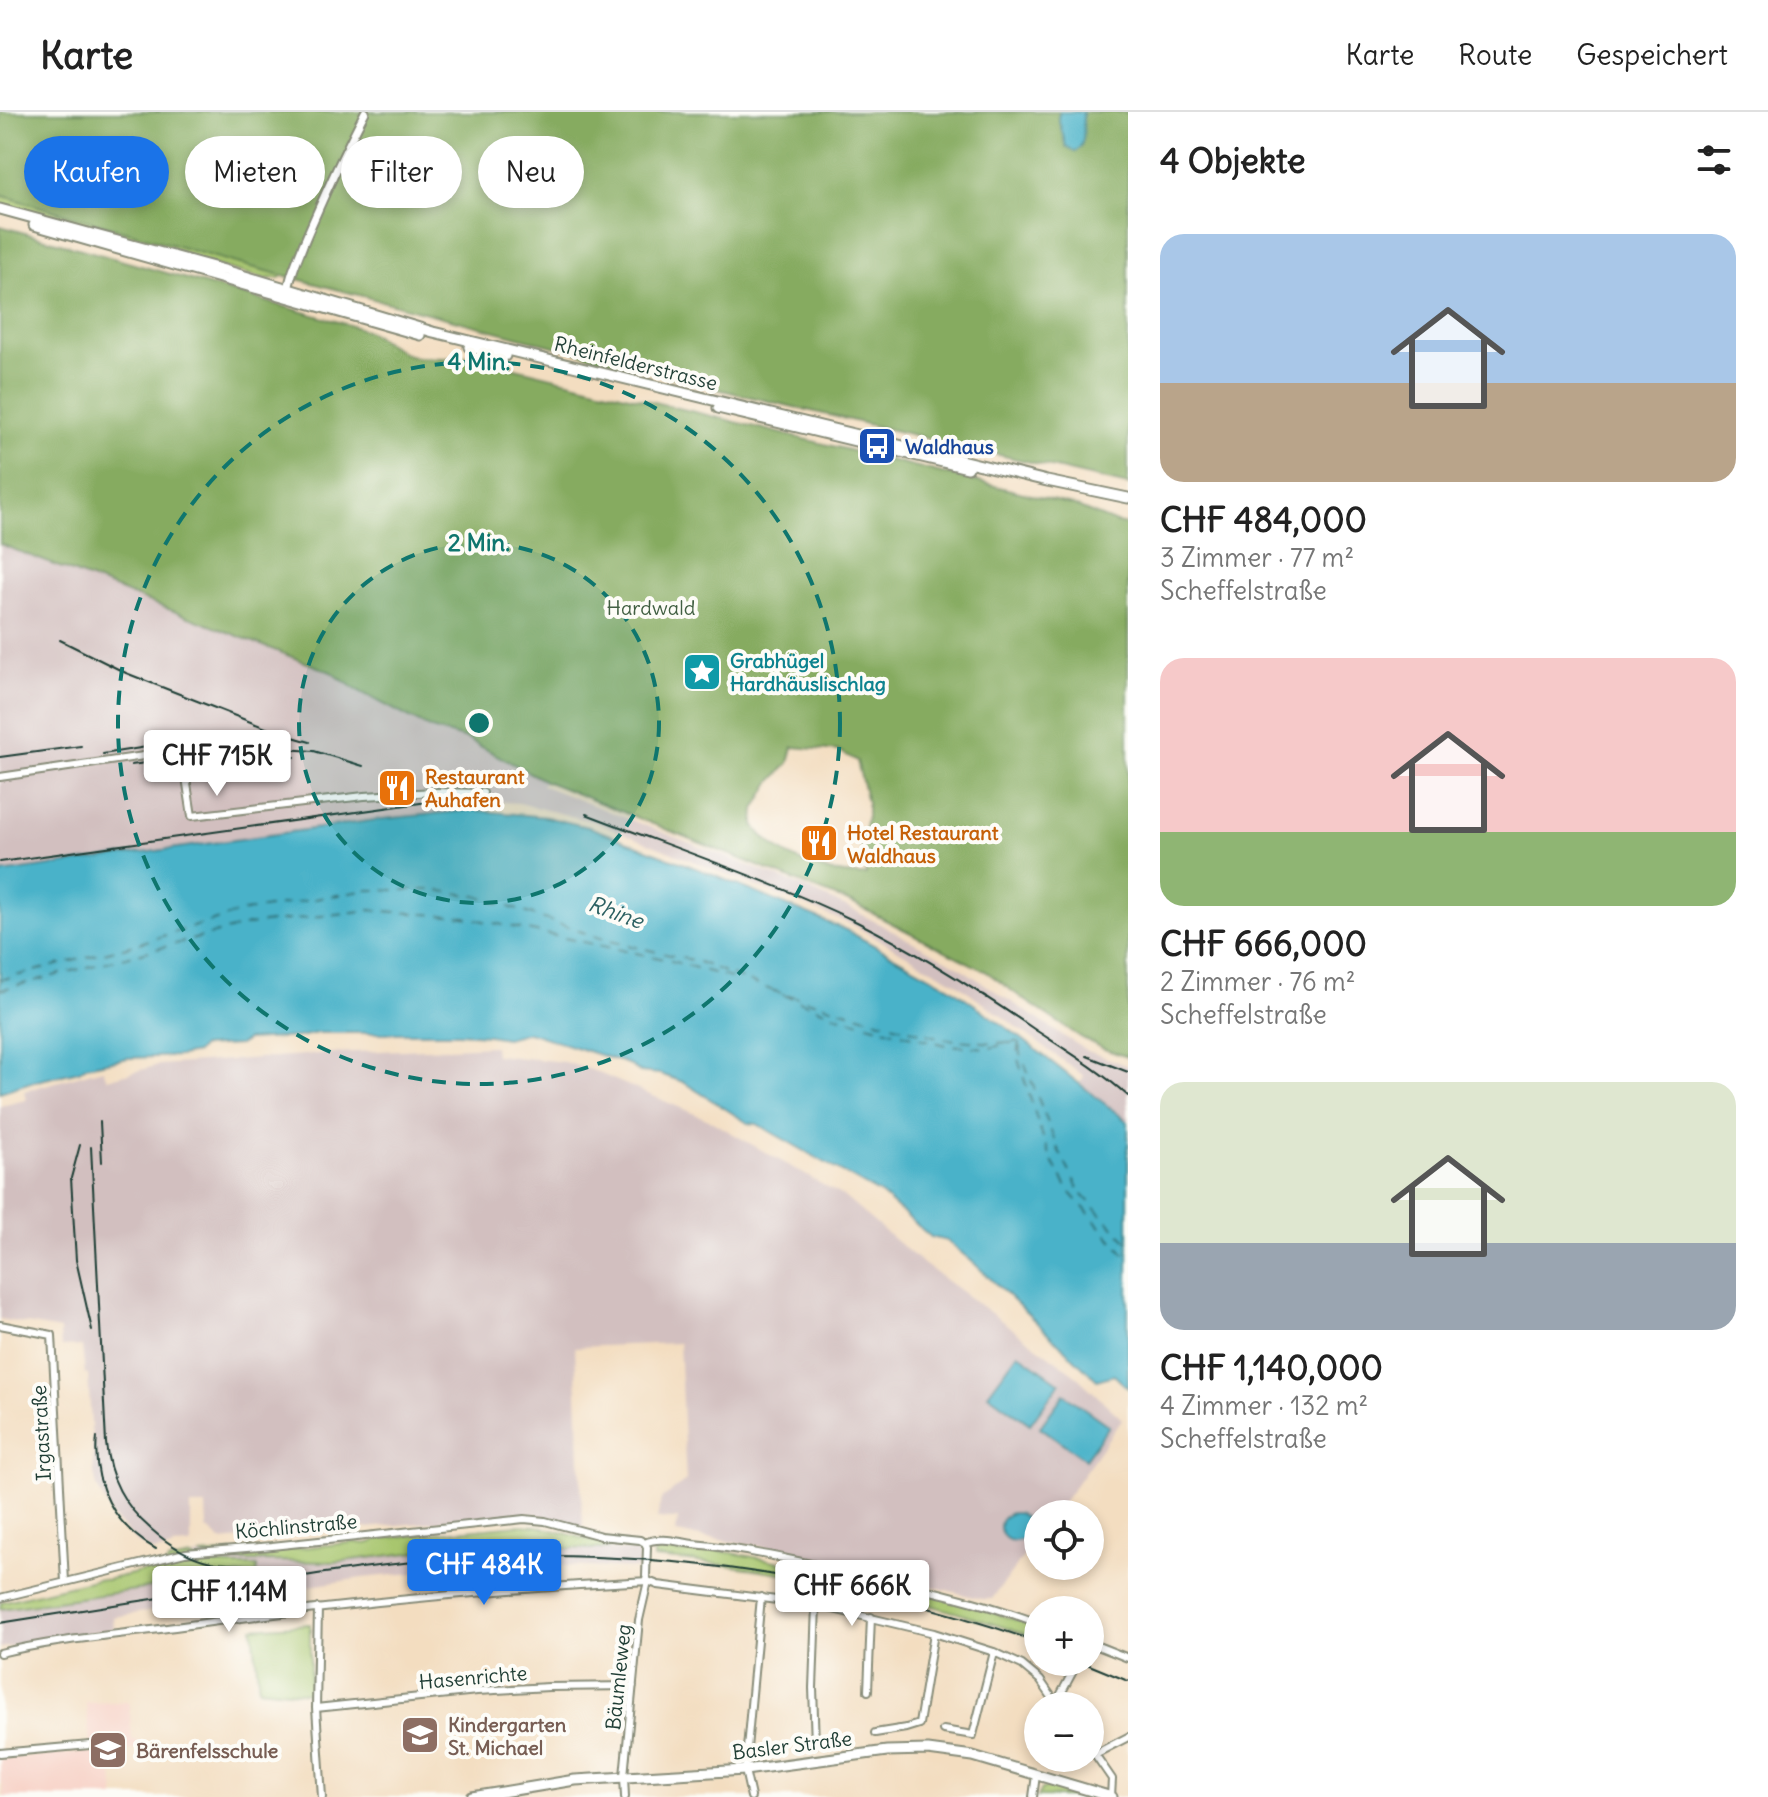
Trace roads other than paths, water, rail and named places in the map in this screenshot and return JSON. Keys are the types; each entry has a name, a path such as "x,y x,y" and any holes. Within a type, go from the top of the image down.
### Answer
{"main road":[{"name":"Rheinfelderstrasse","path":"0,209 451,343 1128,504"},
{"name":"Rheinfelderstrasse","path":"0,215 433,332 1128,498"},
{"name":"Basler Straße","path":"472,1797 575,1780 745,1770 887,1751 928,1750 973,1756 1111,1797"}],"street":[{"path":"288,293 292,273 313,221 365,112"},
{"path":"0,777 178,751 183,758 192,816 364,796 483,793"},
{"name":"Irgastraße","path":"0,1325 52,1335 65,1582"},
{"name":"Köchlinstraße","path":"0,1598 185,1553 524,1519 545,1521 601,1536 640,1540 646,1545 652,1540 710,1545 777,1556 901,1584 1024,1617"},
{"path":"646,1545 648,1581"},
{"path":"0,1653 74,1639 318,1608 515,1589 648,1581 658,1585 816,1605 934,1633 994,1652 1022,1665 1048,1692"},
{"name":"Bäumleweg","path":"625,1797 624,1776 639,1620 648,1581"},
{"path":"751,1797 745,1770 761,1597"},
{"path":"815,1744 813,1688 816,1605"},
{"path":"318,1608 316,1708 322,1797"},
{"path":"868,1691 871,1617"},
{"path":"875,1733 919,1724 934,1633"},
{"path":"1104,1649 1128,1658"},
{"path":"943,1730 973,1735 994,1652"},
{"name":"Hasenrichte","path":"316,1708 477,1691 633,1686"},
{"path":"1104,1749 1128,1737"},
{"path":"0,1753 90,1745"},
{"path":"1104,1767 1112,1779 1111,1797"},
{"path":"1033,1797 1036,1775"}],"water":[{"path":"1060,112 1083,112 1082,144 1075,152 1066,146 1058,117"},
{"name":"Rhine","path":"472,810 546,817 592,828 846,930 950,987 1128,1122 1128,1388 1114,1375 1097,1380 974,1263 947,1241 931,1237 882,1195 757,1124 748,1123 683,1082 660,1074 640,1072 628,1064 528,1032 506,1038 458,1033 317,1033 247,1040 239,1045 201,1047 196,1053 180,1056 128,1058 86,1066 79,1071 0,1092 0,873 383,819"},
{"path":"1018,1353 1060,1383 1030,1424 988,1394"},
{"path":"1064,1394 1109,1426 1085,1459 1040,1427"},
{"path":"1009,1514 1024,1517 1024,1537 1009,1540 1001,1532 1001,1522"}],"railway":[{"path":"60,640 126,673 271,730"},
{"path":"262,728 310,742"},
{"path":"103,754 153,746 209,744 314,751 363,766"},
{"path":"0,757 81,746"},
{"path":"131,765 227,755"},
{"path":"198,771 295,757"},
{"path":"0,862 449,799 495,797"},
{"path":"586,814 791,892 857,922 991,1000 1128,1096"},
{"path":"1087,1056 1128,1072"},
{"path":"100,1122 102,1162"},
{"path":"80,1145 71,1178 76,1260 92,1330"},
{"path":"91,1147 106,1443 114,1480 133,1511 172,1545 211,1562 249,1565"},
{"path":"97,1437 98,1471 109,1502 128,1528 156,1549"},
{"path":"0,1623 401,1563 529,1556 603,1557 751,1571 824,1584 968,1619 1024,1637"},
{"path":"1104,1671 1128,1681"}],"place":[{"name":"Waldhaus","path":"877,446"},
{"name":"Grabhügel Hardhäuslischlag","path":"702,672"},
{"name":"Restaurant Auhafen","path":"397,788"},
{"name":"Hotel Restaurant Waldhaus","path":"819,843"},
{"name":"Kindergarten St. Michael","path":"420,1735"},
{"name":"Bärenfelsschule","path":"108,1750"}],"park label":[{"name":"Hardwald","path":"651,607"}]}
